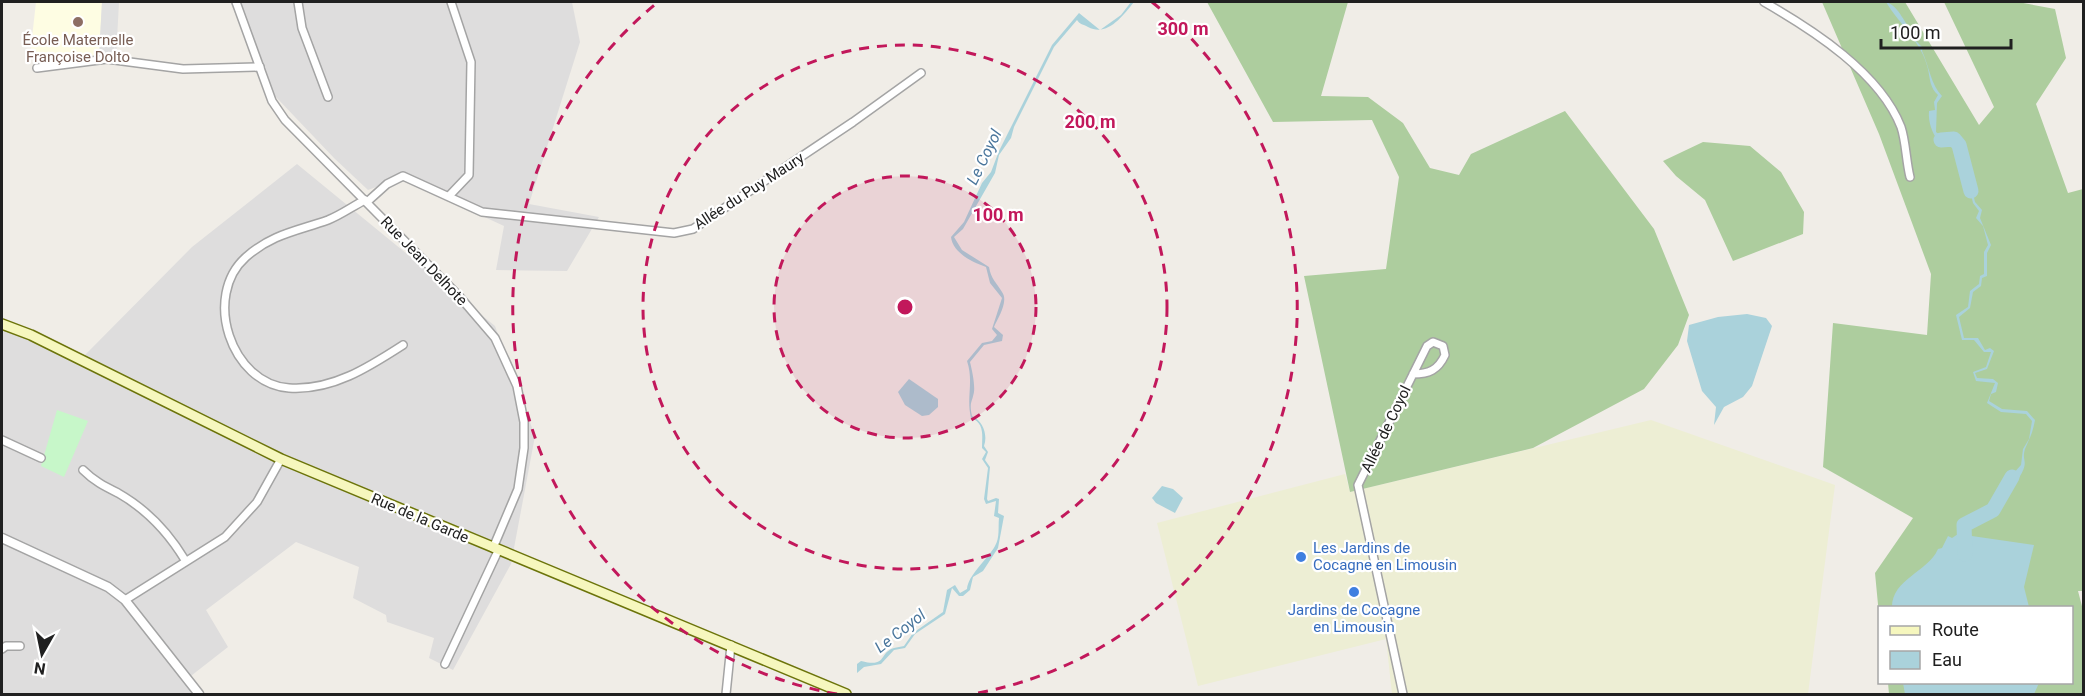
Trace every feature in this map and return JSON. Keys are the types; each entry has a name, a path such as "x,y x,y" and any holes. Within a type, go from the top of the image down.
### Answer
{"main road":[{"name":"Rue de la Garde","path":"2,324 41,340 281,459 846,694"}],"street":[{"name":"Rue Jean Delhote","path":"236,2 272,101 285,120 459,296 495,338 517,386 524,422 524,448 518,489 496,550 445,664"},
{"path":"298,2 302,28 328,97"},
{"path":"449,196 469,175 471,62 451,2"},
{"path":"1764,2 1787,15 1862,71 1890,105 1902,130 1910,177"},
{"path":"37,68 107,59 183,69 260,67"},
{"name":"Allée du Puy Maury","path":"366,201 387,184 403,176 482,213 674,233 693,229 853,122 921,73"},
{"path":"366,201 331,219 274,237 244,259 227,285 224,319 231,346 247,365 266,381 289,388 347,378 363,372 403,345"},
{"name":"Allée de Coyol","path":"1402,694 1358,485 1413,374 1427,346 1433,342 1443,346 1445,355 1440,366 1426,374 1413,374"},
{"path":"2,440 41,458"},
{"path":"125,600 185,560 225,537 242,522 257,502 281,459"},
{"path":"83,470 95,482 144,511 169,534 185,560"},
{"path":"2,538 108,587 125,600 199,694"},
{"path":"726,694 731,645"},
{"path":"2,649 6,646 20,646"}],"shaded area":[{"path":"36,2 102,2 99,60 30,56"},
{"path":"102,2 119,2 116,57 99,55"},
{"path":"230,2 572,2 580,42 529,204 599,217 567,271 496,270 504,226 400,178 368,190 275,96"},
{"path":"297,164 495,326 535,436 511,564 453,670 429,658 434,638 387,622 386,615 353,598 359,567 296,542 206,610 228,647 187,679 200,694 2,694 2,326 83,357 192,247"},
{"path":"1651,420 1835,485 1808,694 1392,694 1386,639 1198,686 1157,523 1345,474 1350,492"}],"green space":[{"path":"1207,2 1348,2 1321,96 1368,97 1403,123 1430,168 1459,175 1471,154 1565,111 1654,229 1689,315 1678,345 1644,389 1533,448 1350,492 1304,276 1386,269 1399,177 1372,120 1273,122"},
{"path":"1822,2 1905,2 1979,125 1994,107 1944,2 2018,2 2055,9 2066,58 2036,104 2068,193 2083,189 2083,591 2078,591 2083,610 2083,694 1889,694 1888,684 2073,684 2073,606 1878,606 1875,573 1913,518 1823,467 1833,323 1927,335 1931,274 1879,134"},
{"path":"1703,142 1750,146 1781,172 1804,212 1803,234 1733,261 1705,200 1676,176 1663,161"},
{"path":"57,410 88,421 64,477 41,466"}],"water":[{"path":"1131,2 1134,2 1114,24 1101,29 1121,15"},
{"path":"1886,2 1895,7 1915,34 1916,41 1923,48 1924,56"},
{"path":"1079,13 1099,29 1080,24 1077,20 1054,47 1014,127 1011,138 999,155 995,173 963,229 954,237 962,250 989,267 992,278 1004,296 1002,310 994,327 1003,335 1002,341 984,345 970,362 974,385 972,416 984,429 984,446 988,452 985,460 990,467 987,499 988,501 999,499 998,513 1004,516 998,548 983,571 973,577 970,590 963,596 959,596 952,588 945,614 915,634 905,648 894,650 881,664 864,667 857,673 857,664 861,661 875,663 879,661 889,650 904,646 913,633 943,612 947,590 955,585 960,593 967,589 971,578 997,543 999,518 994,516 996,501 986,504 984,499 988,468 982,459 986,452 982,448 981,427 971,418 970,376 967,361 982,343 992,341 997,335 992,329 1002,298 990,283 986,267 969,260 959,252 951,237 964,222 982,183 991,172 999,151 1052,45"},
{"path":"1926,62 1938,92 1942,96 1937,103 1936,132 1945,139 1956,135 1959,145 1939,142 1934,135 1929,111 1935,110 1934,102 1938,95"},
{"path":"1968,172 1975,202 1982,210 1980,218 1991,245 1987,253 1987,276 1982,278 1981,286 1973,292 1970,308 1959,317 1964,338 1978,338 1985,350 1990,348 1994,351 1987,369 1975,373 1977,378 1993,379 1998,383 1996,392 1991,394 1989,401 2002,409 2027,411 2035,420 2032,433 2024,453 2024,468 2019,478 2012,479 2010,486 2007,485 2001,494 2003,499 1997,503 1996,510 1971,521 1967,528 1960,524 1991,509 1993,502 1999,499 2002,487 2008,484 2011,476 2021,465 2023,449 2029,439 2032,421 2026,414 2001,412 1987,403 1995,383 1976,381 1973,372 1986,367 1991,352 1984,352 1974,340 1962,340 1956,315 1968,307 1970,291 1979,284 1980,276 1984,274 1984,252 1988,245 1983,226 1976,218 1979,211 1973,203 1966,173"},
{"path":"1747,314 1766,318 1772,326 1752,386 1743,397 1724,407 1714,425 1716,407 1702,391 1687,341 1689,325 1718,317"},
{"path":"909,379 938,399 938,407 929,415 922,416 905,405 898,392"},
{"path":"1162,486 1173,489 1183,498 1175,513 1156,503 1152,498"},
{"path":"1958,534 2034,545 2024,587 2029,606 1892,606 1894,597 1904,582 1927,564 1938,549 1942,548 1948,536 1952,538"},
{"path":"1903,684 2039,684 2034,694 1905,694"}],"waterway":[{"path":"1941,140 1954,139 1959,145 1971,191"},
{"path":"1965,554 1964,525 1993,510 2012,477"}],"place":[{"name":"École Maternelle Françoise Dolto","path":"78,22"},
{"name":"Les Jardins de Cocagne en Limousin","path":"1301,557"},
{"name":"Jardins de Cocagne en Limousin","path":"1354,592"}],"water label":[{"name":"Le Coyol","path":"984,157"},
{"name":"Le Coyol","path":"900,631"}]}
